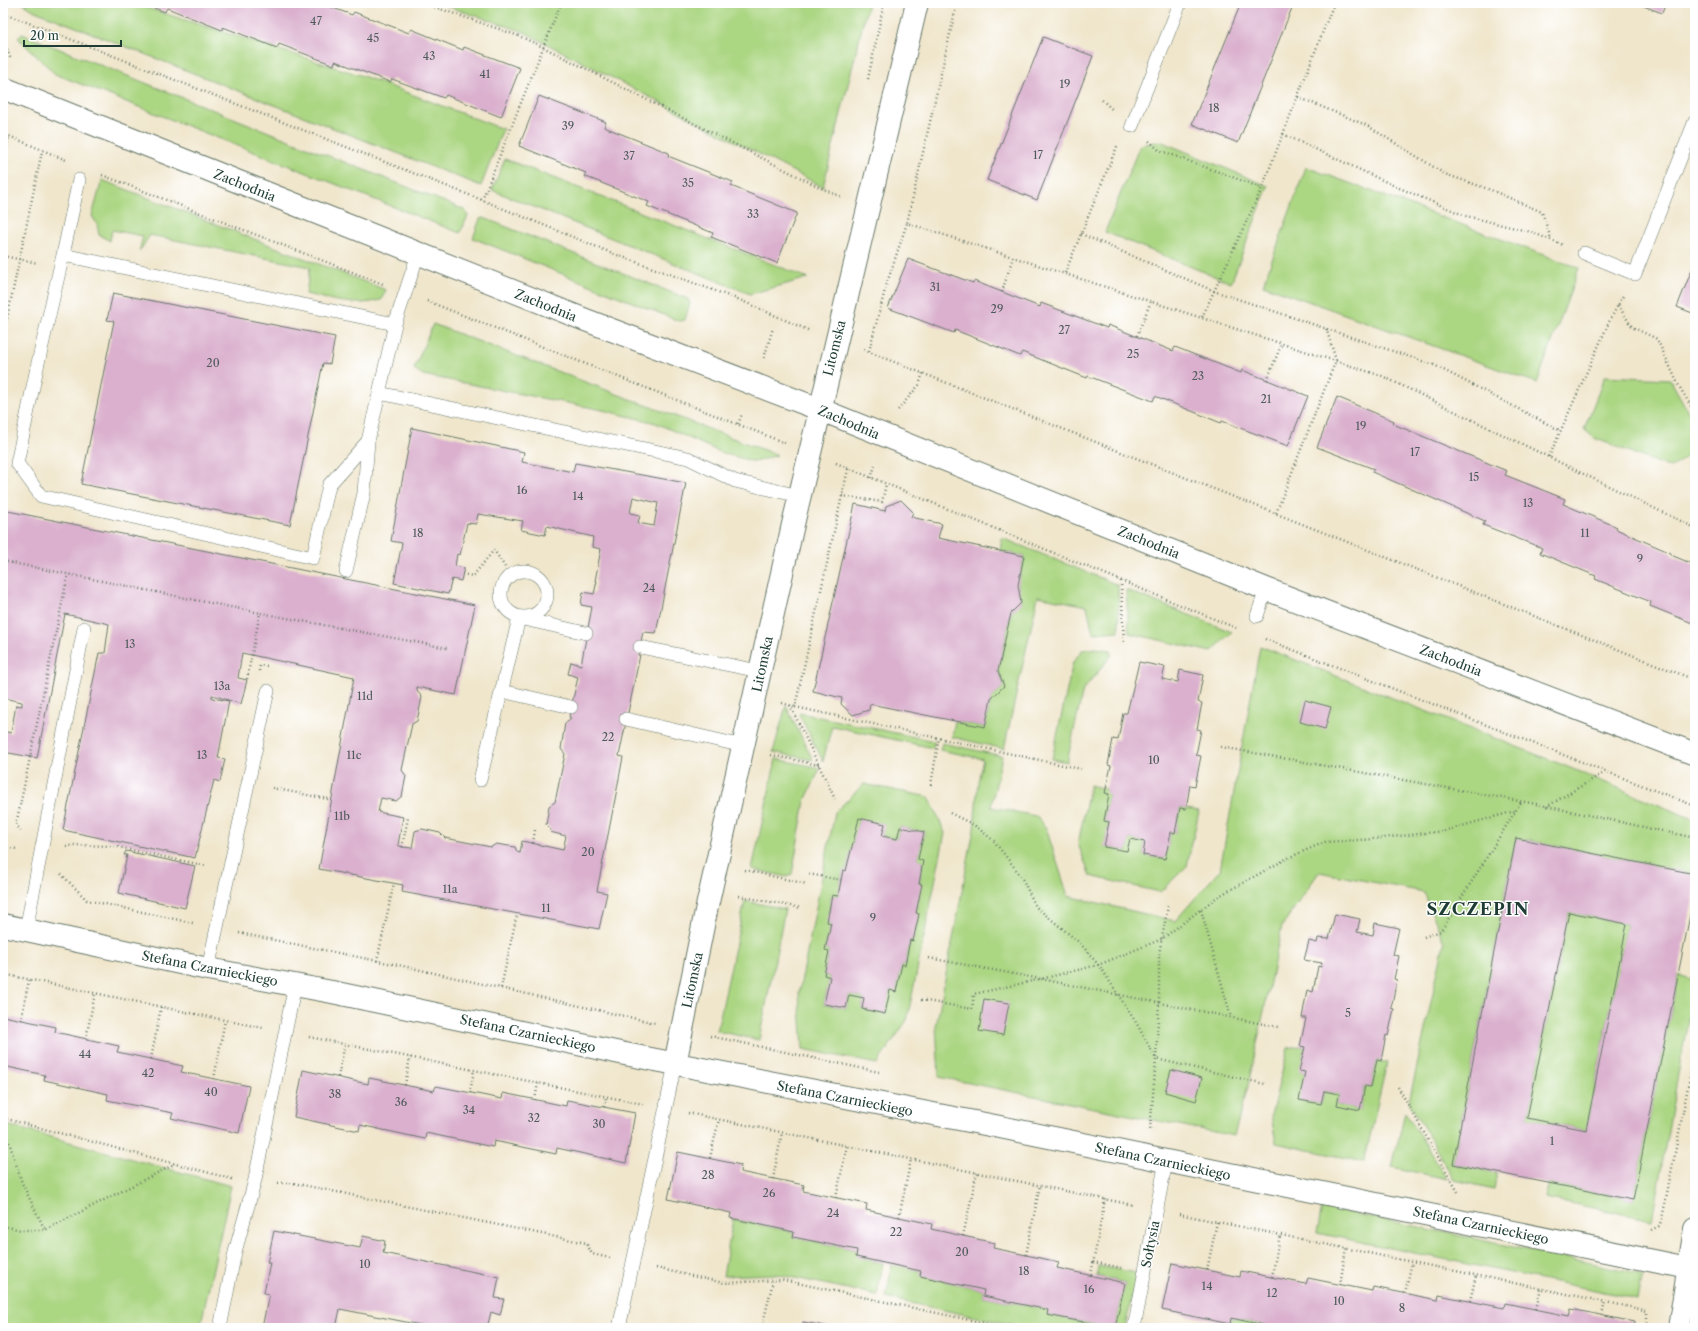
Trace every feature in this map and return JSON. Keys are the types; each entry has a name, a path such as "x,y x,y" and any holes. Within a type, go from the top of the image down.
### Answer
{"street":[{"name":"Litomska","path":"675,1064 742,747 799,496 917,3"},
{"name":"Zachodnia","path":"3,88 418,254 820,409 1266,589 1695,754"},
{"name":"Stefana Czarnieckiego","path":"3,925 208,969 295,985 675,1064 995,1126 1693,1270"},
{"path":"1679,1328 1693,1270 1695,1229"}],"lane":[{"path":"1132,126 1180,3"},
{"path":"1584,253 1635,274 1695,121"},
{"path":"79,180 38,363 18,463 41,496 313,558 329,485 368,441"},
{"path":"346,571 364,493 368,441 395,324 404,292 418,254"},
{"path":"63,255 395,324"},
{"path":"379,394 688,458 735,481 799,496"},
{"path":"519,618 536,615 547,603 547,586 536,573 520,570 506,578 500,594 505,609 519,618 586,633"},
{"path":"1256,616 1266,589"},
{"path":"480,780 519,618"},
{"path":"26,930 84,628"},
{"path":"640,647 760,671"},
{"path":"208,969 268,691"},
{"path":"502,691 571,707"},
{"path":"626,719 742,747"},
{"path":"220,1328 235,1252 254,1184 295,985"},
{"name":"Litomska","path":"619,1328 675,1064"},
{"name":"Sołtysia","path":"1134,1328 1166,1161"}],"path":[{"path":"423,3 519,36 543,46 842,198"},
{"path":"482,200 561,3"},
{"path":"869,351 886,286 907,223 957,3"},
{"path":"1202,317 1262,188 1334,3"},
{"path":"3,14 24,20 482,200 612,253 740,300 814,332"},
{"path":"3,38 11,61"},
{"path":"1298,97 1366,125 1445,174 1491,190 1542,212 1552,240"},
{"path":"1102,100 1159,150 1262,188"},
{"path":"1065,273 1122,134 1132,126"},
{"path":"3,133 42,151 69,161"},
{"path":"1284,134 1397,187 1466,216 1532,232 1584,253"},
{"path":"3,171 9,136"},
{"path":"3,338 21,259 42,151"},
{"path":"97,172 738,424 1231,626"},
{"path":"907,223 1382,376 1695,528"},
{"path":"1081,234 1214,291 1434,365 1561,431"},
{"path":"3,256 60,268"},
{"path":"1002,292 1013,257"},
{"path":"1549,457 1618,305 1635,274"},
{"path":"1137,336 1151,301"},
{"path":"1618,305 1632,327 1657,339 1679,386 1695,413"},
{"path":"764,358 773,328"},
{"path":"1276,512 1336,360 1325,328"},
{"path":"1267,380 1282,343"},
{"path":"862,349 1276,512 1695,680"},
{"path":"897,411 919,385 923,373"},
{"path":"738,424 742,414"},
{"path":"871,478 875,466"},
{"path":"848,469 795,707 1081,769"},
{"path":"842,496 882,502 886,484"},
{"path":"462,574 473,576 494,550 510,575"},
{"path":"3,561 260,613 447,648"},
{"path":"16,825 68,574"},
{"path":"1121,581 1124,644"},
{"path":"252,683 247,680 260,613"},
{"path":"1262,638 1695,806"},
{"path":"790,705 836,799"},
{"path":"930,785 939,738"},
{"path":"742,747 819,765"},
{"path":"1221,747 1521,802 1695,838"},
{"path":"1546,807 1605,771"},
{"path":"248,784 328,799"},
{"path":"1424,937 1441,931 1521,802"},
{"path":"921,1000 972,1009 974,994 1098,965 1162,938 1217,897 1288,858 1325,842 1374,840 1444,831 1515,811"},
{"path":"950,813 974,825 994,840 1021,876 1036,907 1080,943 1098,965 1118,994 1156,1059 1265,1084"},
{"path":"402,846 408,818"},
{"path":"533,843 535,830"},
{"path":"3,847 41,854 73,845 112,846 229,870"},
{"path":"41,854 87,900 217,929 377,961 658,1024"},
{"path":"717,864 807,884"},
{"path":"809,874 841,880"},
{"path":"377,961 394,883"},
{"path":"711,891 801,908"},
{"path":"1150,1130 1159,1002 1159,954 1168,906"},
{"path":"1201,909 1231,1017"},
{"path":"501,988 517,914"},
{"path":"930,958 1159,1002 1278,1027"},
{"path":"3,974 650,1105"},
{"path":"21,1020 29,980"},
{"path":"86,1039 95,993"},
{"path":"151,1059 161,1007"},
{"path":"214,1079 225,1020"},
{"path":"338,1077 345,1044"},
{"path":"1662,1219 1695,1051"},
{"path":"405,1085 410,1057"},
{"path":"470,1093 474,1070"},
{"path":"535,1100 538,1083"},
{"path":"1398,1087 1460,1195"},
{"path":"604,1107 606,1097"},
{"path":"3,1118 254,1184"},
{"path":"710,1158 719,1119"},
{"path":"3,1124 22,1183 45,1230"},
{"path":"773,1179 782,1132"},
{"path":"836,1198 847,1146"},
{"path":"899,1217 911,1159"},
{"path":"3,1226 21,1230 45,1230 176,1164"},
{"path":"963,1236 977,1172"},
{"path":"1026,1255 1040,1185"},
{"path":"1091,1275 1105,1199"},
{"path":"1207,1270 1217,1222"},
{"path":"1272,1277 1280,1235"},
{"path":"1340,1285 1346,1248"},
{"path":"1093,1262 1144,1272"},
{"path":"1405,1293 1412,1262"},
{"path":"1470,1301 1476,1275"},
{"path":"762,1328 774,1281"},
{"path":"1536,1309 1541,1288"},
{"path":"1602,1316 1605,1301"},
{"path":"1635,1308 1647,1311 1647,1328"}],"green space":[{"path":"22,3 131,3 363,76 503,129 481,186 35,11"},
{"path":"437,3 868,3 823,187 522,31"},
{"path":"22,34 465,210 468,216 460,233 55,74 18,38"},
{"path":"1160,141 1268,186 1231,283 1105,232 1140,145"},
{"path":"505,159 808,278 750,294 492,190"},
{"path":"1306,167 1579,268 1537,383 1263,285"},
{"path":"102,180 386,290 381,300 362,303 344,302 306,294 310,267 150,235 139,252 143,236 112,230 110,241 99,235 97,224 92,216"},
{"path":"484,218 688,299 690,303 685,320 679,321 473,238 480,219"},
{"path":"433,324 777,455 755,462 722,453 656,423 598,409 423,375 414,369"},
{"path":"1605,376 1670,379 1695,424 1695,447 1686,457 1671,468 1594,438 1584,429"},
{"path":"1002,538 1118,585 1119,631 1093,633 1087,606 1038,596 1004,749 952,737 955,721 985,727 991,699 1004,686 998,671 1011,613 1021,603 1018,585 1024,556 1000,551"},
{"path":"1126,590 1232,632 1211,652 1129,633"},
{"path":"1260,646 1568,767 1695,820 1695,874 1516,838 1453,1164 1497,1173 1494,1189 1454,1180 1409,1102 1444,943 1424,892 1319,872 1282,926 1248,1086 1234,1136 939,1077 936,1026 974,829 978,782 983,759 940,750 942,743 1002,756 991,807 1036,816 1046,828 1068,896 1175,921 1220,870"},
{"path":"1096,648 1111,650 1111,656 1083,690 1067,762 1052,759 1073,662 1082,650"},
{"path":"786,706 813,760 773,752"},
{"path":"799,714 934,741 933,748 832,726 823,761"},
{"path":"776,759 816,767 819,771 805,801 792,874 787,877 752,869"},
{"path":"864,784 929,797 945,833 907,1020 877,1064 803,1049 799,993 835,812","holes":["859,819 884,824 882,836 897,839 900,827 924,832 918,859 923,861 916,913 919,914 913,940 910,940 905,965 902,964 896,991 890,990 884,1014 862,1009 864,998 849,995 846,1008 824,1004 830,977 824,975 829,951 825,950 831,923 827,921 832,895 838,896 843,871 846,871"]},
{"path":"1090,785 1106,789 1109,794 1104,820 1109,822 1105,847 1127,851 1130,839 1145,842 1143,855 1165,859 1171,832 1175,833 1180,808 1199,811 1187,866 1160,892 1090,876 1078,844"},
{"path":"745,901 785,909 759,1040 717,1031"},
{"path":"1569,912 1627,924 1586,1130 1527,1118"},
{"path":"1678,975 1695,980 1652,1220 1545,1198 1549,1183 1633,1200"},
{"path":"1300,1046 1305,1047 1300,1071 1305,1072 1300,1100 1321,1104 1324,1091 1339,1094 1337,1105 1360,1110 1365,1086 1371,1087 1377,1060 1387,1063 1364,1162 1276,1143 1271,1115 1288,1048"},
{"path":"1405,1112 1447,1179 1392,1167"},
{"path":"3,1124 231,1186 200,1328 3,1328"},
{"path":"1322,1207 1629,1271 1643,1276 1638,1299 1317,1233"},
{"path":"733,1219 794,1232 793,1237 857,1250 856,1257 883,1263 877,1295 776,1274 723,1276"},
{"path":"892,1264 921,1271 921,1276 984,1290 983,1296 1048,1310 1048,1315 1109,1328 1029,1328 886,1298"},
{"path":"1098,1266 1137,1273 1125,1328 1115,1328 1125,1283 1097,1276"},
{"path":"1231,1318 1277,1328 1229,1328"}],"building":[{"path":"140,3 320,3 352,15 354,12 409,33 411,29 463,50 464,47 520,68 501,117 446,95 444,98 392,79 390,82 335,61 334,65 279,44 277,48 223,27 222,30 167,8 165,12"},
{"path":"1241,3 1294,3 1238,143 1192,124"},
{"path":"1642,3 1666,3 1662,13 1641,5"},
{"path":"1043,37 1093,56 1037,200 987,180"},
{"path":"539,96 606,122 604,127 669,153 668,156 733,182 731,186 797,213 777,263 711,237 713,233 647,206 649,202 584,176 586,173 519,146"},
{"path":"908,259 973,283 974,281 1040,307 1041,303 1107,328 1108,325 1173,351 1175,347 1241,373 1242,370 1308,396 1288,446 1222,421 1221,423 1155,396 1153,401 1088,376 1087,378 1022,352 1020,356 955,330 954,333 888,308"},
{"path":"1695,262 1695,314 1677,307"},
{"path":"113,293 335,337 330,364 323,363 290,525 81,484 114,321 107,320"},
{"path":"1337,397 1394,421 1393,424 1507,471 1505,475 1565,499 1563,504 1617,527 1616,529 1695,565 1695,624 1650,606 1651,602 1595,579 1596,576 1540,553 1542,548 1483,525 1485,521 1372,472 1374,469 1317,447"},
{"path":"412,428 524,452 522,462 573,472 575,463 686,483 656,633 643,632 638,655 640,655 619,756 623,757 597,891 607,893 599,929 402,892 403,885 319,869 354,677 242,653 238,678 247,680 241,704 212,695 212,698 229,701 218,758 225,759 220,782 214,780 195,858 63,830 99,653 105,653 109,624 65,614 37,758 3,752 3,731 11,733 16,705 22,706 22,702 3,698 3,510 475,605 456,695 417,687 417,691 422,697 417,721 412,724 402,770 406,776 402,796 396,801 381,798 378,812 403,817 398,845 402,847 412,848 415,831 422,829 440,833 445,838 491,847 496,844 515,847 517,852 520,853 522,841 563,850 566,836 550,832 551,830 546,825 549,806 555,802 565,754 561,749 565,723 571,718 569,717 578,677 568,674 571,662 581,665 592,607 581,605 583,592 594,594 601,549 592,547 593,537 547,526 545,535 521,530 523,521 478,514 476,524 467,523 460,555 457,554 455,566 464,568 461,581 452,579 448,594 394,583 402,543 391,541","holes":["633,497 658,503 654,526 638,523 640,515 630,513"]},
{"path":"901,500 913,512 911,517 942,524 938,538 1024,556 1018,585 1021,603 1011,613 998,671 1004,686 991,699 985,727 870,704 869,710 853,715 841,704 842,698 813,691 855,504 885,511 886,506"},
{"path":"1139,662 1165,667 1162,679 1178,682 1180,670 1203,675 1198,702 1202,703 1197,729 1201,730 1196,755 1201,756 1195,786 1190,785 1186,809 1180,808 1175,833 1171,832 1165,859 1143,855 1145,842 1130,839 1127,851 1104,847 1109,822 1104,821 1109,794 1105,793 1111,766 1108,765 1113,739 1118,740 1123,713 1127,713"},
{"path":"1305,700 1331,707 1325,729 1300,722"},
{"path":"859,818 885,824 882,836 897,839 900,827 924,832 918,859 923,861 919,884 922,884 916,913 919,914 913,941 910,940 905,965 902,964 896,992 890,990 885,1014 862,1009 864,998 849,995 846,1008 824,1004 830,977 824,975 829,951 825,950 831,923 827,922 832,895 838,896 843,870 846,871"},
{"path":"1516,838 1695,874 1695,890 1633,1200 1453,1164","holes":["1569,912 1627,924 1586,1130 1527,1118"]},
{"path":"126,851 195,866 185,908 119,893 127,855 124,855"},
{"path":"1335,914 1360,919 1357,932 1373,935 1375,923 1399,928 1393,955 1399,956 1394,979 1397,980 1391,1008 1394,1009 1388,1036 1386,1035 1381,1061 1377,1060 1371,1087 1365,1086 1360,1110 1337,1105 1339,1094 1324,1091 1321,1104 1299,1100 1305,1072 1299,1071 1305,1047 1300,1046 1306,1018 1302,1018 1307,990 1313,992 1318,966 1321,967 1322,963 1304,960 1309,941 1317,943 1318,938 1329,939"},
{"path":"984,999 1009,1003 1003,1035 979,1031"},
{"path":"3,1016 56,1027 55,1032 119,1046 117,1052 183,1066 181,1072 249,1086 239,1133 171,1118 173,1113 107,1100 108,1094 44,1080 45,1075 3,1066"},
{"path":"303,1070 368,1084 369,1078 434,1091 436,1086 502,1099 503,1093 566,1106 567,1100 635,1113 626,1163 557,1148 556,1154 494,1141 493,1147 426,1133 425,1139 360,1125 359,1131 294,1117"},
{"path":"1171,1070 1202,1078 1196,1101 1165,1092"},
{"path":"678,1152 741,1165 740,1172 804,1185 803,1191 867,1204 866,1210 932,1224 931,1229 995,1243 993,1248 1059,1262 1057,1268 1125,1283 1115,1328 1047,1315 1048,1310 983,1296 984,1290 920,1276 921,1271 856,1257 857,1250 793,1237 794,1232 730,1218 731,1213 668,1199"},
{"path":"274,1231 360,1248 363,1236 385,1241 383,1253 499,1277 495,1298 504,1299 500,1315 491,1312 487,1328 436,1328 340,1309 336,1328 262,1328 269,1294 264,1293 270,1263 267,1263"},
{"path":"1172,1263 1240,1277 1241,1271 1306,1284 1308,1278 1372,1291 1373,1287 1438,1300 1439,1295 1504,1308 1505,1303 1569,1316 1571,1309 1634,1322 1633,1328 1277,1328 1231,1318 1230,1324 1162,1310"},
{"path":"803,1322 830,1327 830,1328 801,1328"}],"district":[{"name":"SZCZEPIN","path":"1478,909"}]}
